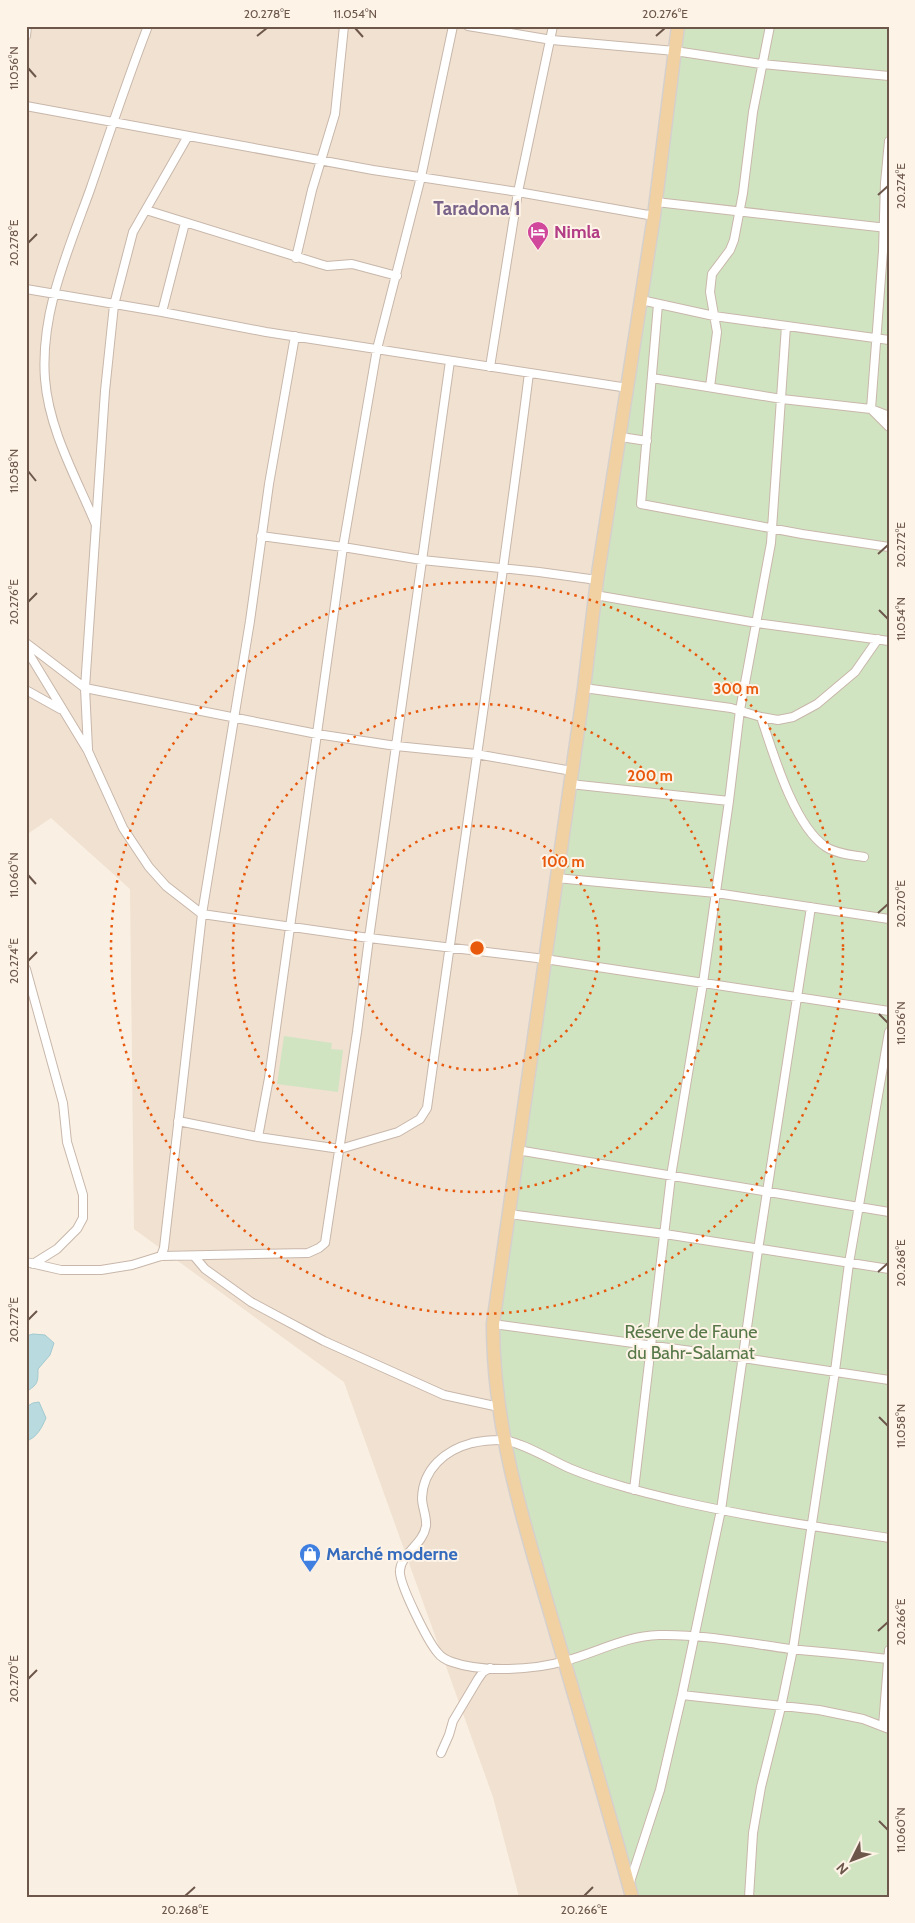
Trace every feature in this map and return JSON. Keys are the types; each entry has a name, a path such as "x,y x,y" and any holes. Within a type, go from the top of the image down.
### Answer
{"main road":[{"path":"630,1891 523,1519 504,1439 499,1408 493,1354 493,1324 584,688 597,580 656,202 678,26"}],"street":[{"path":"26,36 27,26"},
{"path":"97,527 59,438 48,403 45,380 45,346 54,294 148,26"},
{"path":"296,258 320,159 330,134 335,114 344,26"},
{"path":"258,1137 269,1078 343,547 377,349 421,177 453,26"},
{"path":"468,26 552,40 674,51 761,64 889,76"},
{"path":"490,367 518,192 554,26"},
{"path":"710,387 716,332 710,292 712,274 733,244 740,212 761,64 770,26"},
{"path":"26,106 113,124 320,159 373,170 518,192 654,216"},
{"path":"88,751 85,688 97,527 104,391 114,305 133,232 188,136"},
{"path":"870,409 886,228 885,183 889,141"},
{"path":"656,202 886,228"},
{"path":"146,210 296,258 327,266 352,264 397,276"},
{"path":"162,312 185,223"},
{"path":"26,289 266,332 628,388"},
{"path":"641,300 714,316 889,340"},
{"path":"658,304 641,504 802,534 889,547"},
{"path":"634,1490 671,1176 703,983 740,710 769,559 786,326"},
{"path":"161,1256 164,1248 202,914 234,719 261,536 295,336"},
{"path":"29,1263 61,1270 101,1270 132,1265 161,1256 308,1253 325,1243 358,1032 368,938 450,361"},
{"path":"178,1121 258,1137 340,1149 398,1132 420,1119 427,1108 476,754 505,568 529,373"},
{"path":"652,378 782,399 870,409 889,416"},
{"path":"870,409 889,426"},
{"path":"620,437 647,442"},
{"path":"261,536 422,560 597,580"},
{"path":"595,595 758,623 889,641"},
{"path":"584,688 740,710 778,720 794,717 817,704 855,672 878,639"},
{"path":"26,643 85,688 316,734 396,746 476,754 571,778 729,800"},
{"path":"26,649 62,710 77,730 123,828 149,867 166,886 202,914 290,928 545,959 889,1012"},
{"path":"26,690 62,710"},
{"path":"761,717 782,779 801,817 816,839 828,848 864,857"},
{"path":"556,878 716,893 889,919"},
{"path":"630,1891 660,1790 721,1510 758,1250 811,907"},
{"path":"26,969 63,1103 67,1142 83,1195 83,1218 77,1229 58,1249 29,1263"},
{"path":"749,1897 753,1833 761,1788 793,1649 835,1371 849,1263 889,1032"},
{"path":"517,1150 889,1212"},
{"path":"509,1214 665,1234 889,1269"},
{"path":"194,1256 204,1269 250,1302 324,1341 444,1395 499,1408"},
{"path":"493,1324 650,1344 889,1380"},
{"path":"682,1695 819,1710 852,1716 886,1727 888,1655 793,1649 694,1636 639,1637 617,1642 564,1661 526,1667 490,1668 449,1661 439,1655 431,1644 401,1582 400,1569 404,1556 418,1543 423,1534 426,1524 422,1499 425,1482 435,1463 451,1451 472,1444 504,1439 568,1467 634,1490 721,1510 889,1538"},
{"path":"441,1752 453,1721 478,1679 483,1672 490,1668"}],"shaded area":[{"path":"26,26 889,26 889,1897 519,1897 493,1797 344,1382 134,1229 130,889 51,818 26,835"}],"green space":[{"name":"Réserve de Faune du Bahr-Salamat","path":"678,26 889,26 889,1897 632,1897 523,1519 493,1354"},
{"path":"284,1036 332,1043 331,1049 343,1050 338,1092 277,1084"}],"water":[{"path":"33,1334 45,1335 54,1343 50,1355 38,1369 36,1383 26,1392 26,1336"},
{"path":"39,1402 46,1418 36,1435 26,1441 26,1407"}],"place":[{"name":"Nimla","path":"538,251"},
{"name":"Marché moderne","path":"310,1573"}],"district":[{"name":"Taradona 1","path":"477,208"}]}
